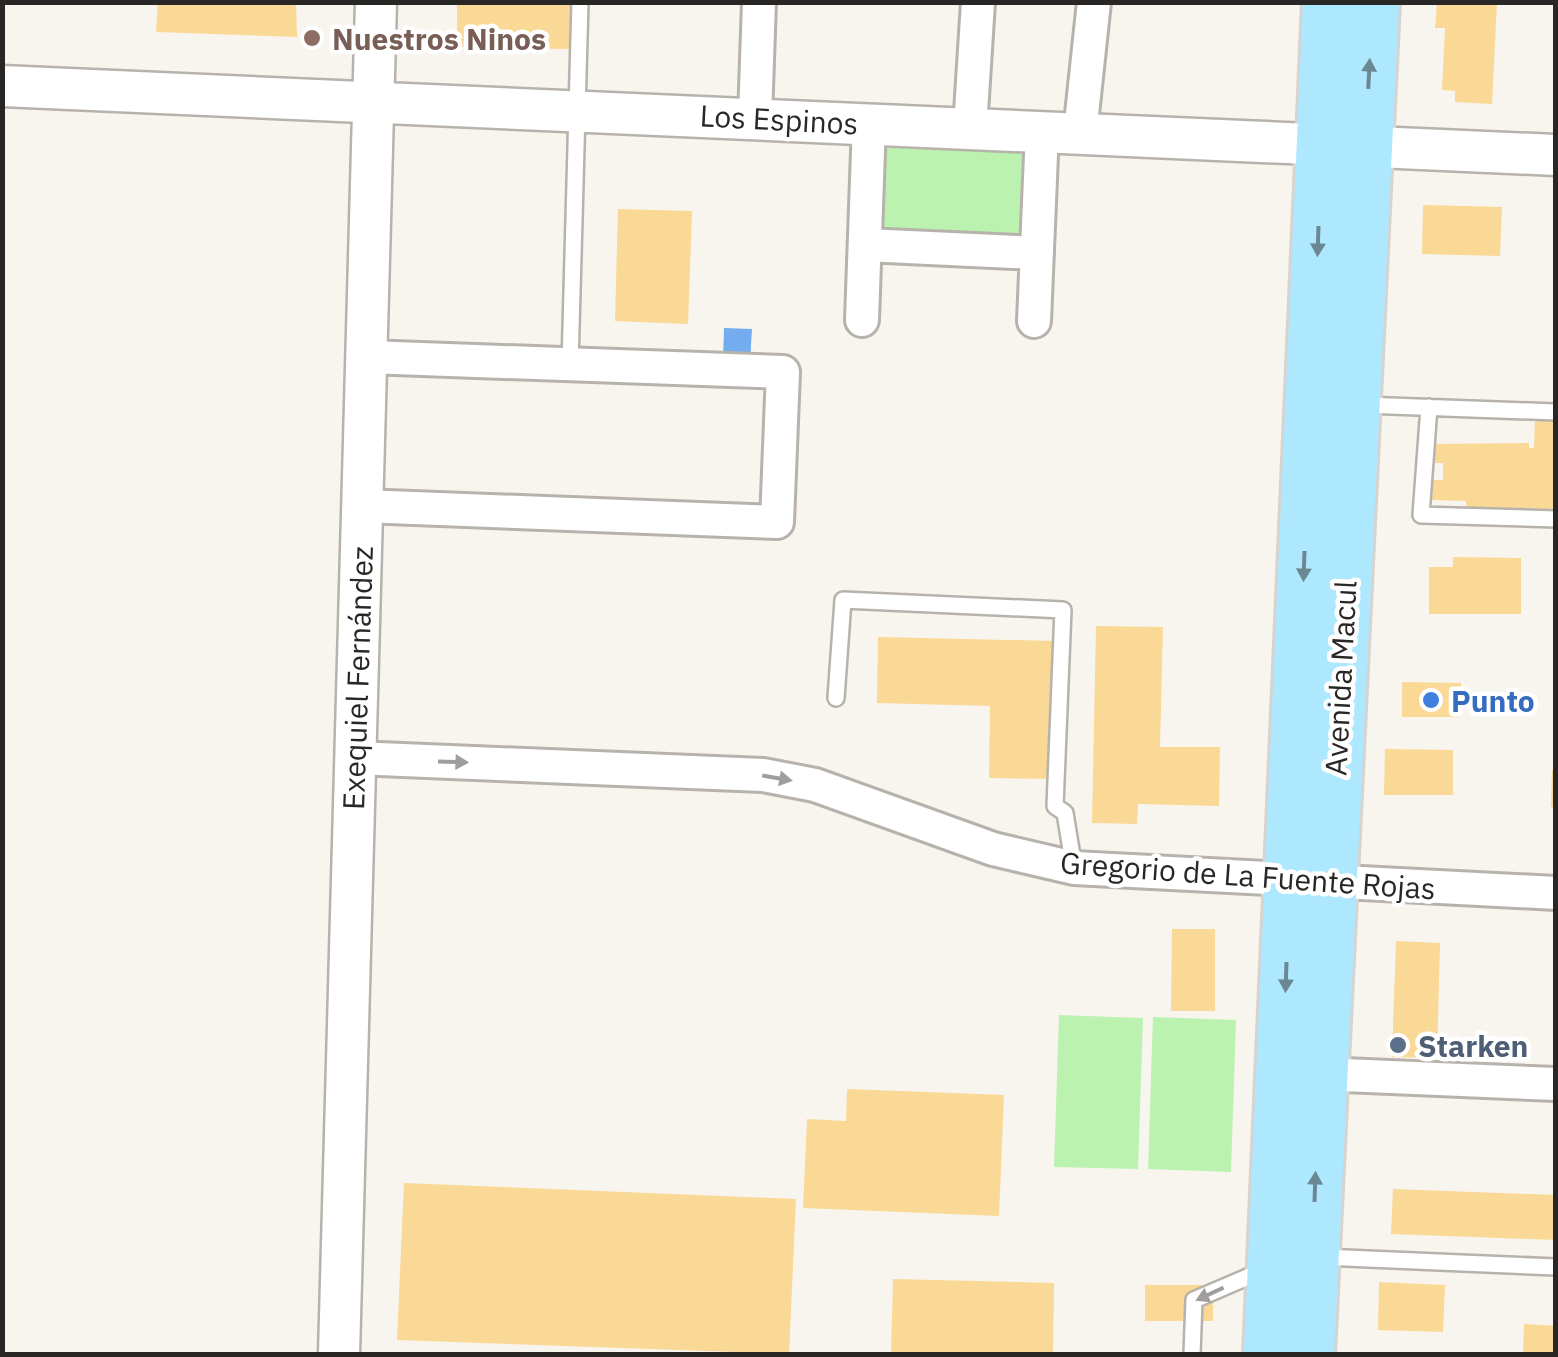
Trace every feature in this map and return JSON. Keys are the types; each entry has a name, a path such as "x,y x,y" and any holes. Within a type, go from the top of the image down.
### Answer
{"main road":[{"name":"Avenida Macul","path":"1270,1354 1293,1261 1320,1074 1310,881 1354,404 1344,145 1328,2"},
{"name":"Avenida Macul","path":"1308,1354 1293,1261 1344,145 1372,2"}],"street":[{"name":"Exequiel Fernández","path":"339,1354 376,2"},
{"path":"755,118 759,2"},
{"path":"970,128 978,2"},
{"path":"1034,321 1037,252 1061,132 1094,2"},
{"name":"Los Espinos","path":"2,86 1556,155"},
{"path":"862,320 870,123"},
{"path":"864,245 1037,252"},
{"path":"362,506 777,522 783,372 366,357"},
{"name":"Gregorio de La Fuente Rojas","path":"355,758 763,775 815,786 993,849 1074,868 1556,893"},
{"path":"1320,1074 1556,1084"}],"lane":[{"path":"570,364 580,2"},
{"path":"1354,404 1556,412"},
{"path":"1429,407 1421,515 1556,519"},
{"path":"836,698 843,600 1063,610 1055,806 1065,813 1074,868"},
{"path":"1192,1354 1194,1300 1293,1261 1556,1267"}],"green space":[{"path":"869,123 1042,131 1037,253 865,245"},
{"path":"1059,1015 1143,1018 1138,1169 1054,1167"},
{"path":"1153,1017 1236,1020 1231,1172 1148,1169"}],"water":[{"path":"724,328 752,329 750,362 723,362"}],"building":[{"path":"158,2 296,2 297,37 156,32"},
{"path":"457,2 571,2 570,49 457,47"},
{"path":"1437,2 1497,2 1492,104 1455,102 1455,91 1442,90 1445,28 1435,28"},
{"path":"1423,205 1502,207 1500,256 1422,254"},
{"path":"618,209 692,211 688,324 615,321"},
{"path":"1535,418 1556,419 1556,510 1466,507 1466,501 1432,500 1433,480 1443,480 1443,463 1433,463 1433,444 1529,443 1529,448 1534,448"},
{"path":"1453,557 1521,558 1521,614 1429,614 1429,567 1453,567"},
{"path":"1096,626 1163,627 1160,747 1220,747 1219,806 1138,804 1137,824 1092,823"},
{"path":"878,637 1057,641 1054,779 989,778 990,706 877,703"},
{"name":"Punto","path":"1402,682 1461,683 1460,717 1402,717"},
{"path":"1385,749 1453,750 1453,795 1384,795"},
{"path":"1552,770 1556,770 1556,807 1551,807"},
{"path":"1172,929 1215,929 1215,1011 1171,1011"},
{"path":"1396,941 1440,943 1437,1058 1392,1057"},
{"path":"847,1089 1004,1095 999,1216 803,1208 807,1119 846,1121"},
{"path":"404,1183 796,1199 789,1354 397,1340"},
{"path":"1393,1189 1556,1195 1556,1240 1391,1234"},
{"path":"893,1279 1054,1283 1053,1354 891,1354"},
{"path":"1379,1282 1445,1285 1443,1332 1378,1330"},
{"path":"1145,1285 1213,1285 1213,1321 1145,1321"},
{"path":"1524,1324 1556,1326 1556,1354 1523,1354"}],"place":[{"name":"Nuestros Ninos","path":"312,38"},
{"name":"Punto","path":"1431,700"},
{"name":"Starken","path":"1398,1045"}]}
